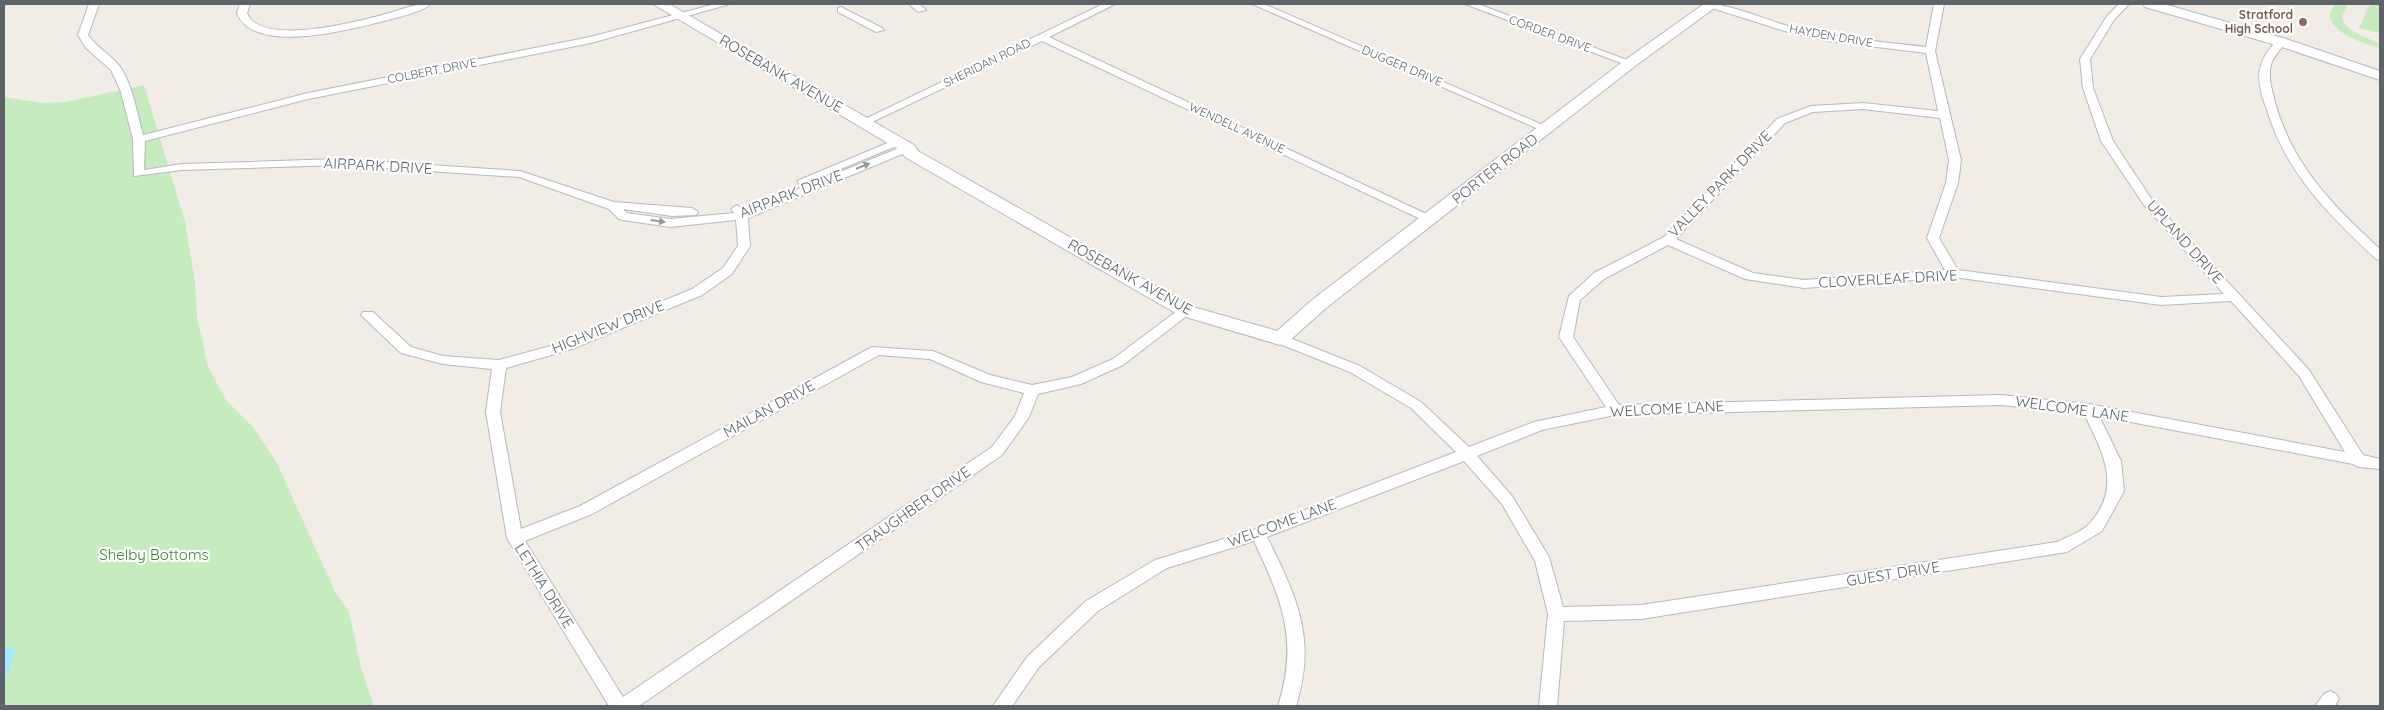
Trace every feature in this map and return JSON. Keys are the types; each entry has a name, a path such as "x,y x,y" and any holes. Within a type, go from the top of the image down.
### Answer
{"street":[{"path":"94,4 83,35 90,46 116,69 125,89 139,139"},
{"path":"245,4 242,13 248,23 268,31 294,34 329,30 371,21 426,4"},
{"name":"ROSEBANK AVENUE","path":"660,4 864,122 902,145 911,154 1186,311 1280,339 1354,369 1416,405 1466,453 1507,500 1543,561 1556,614 1548,706"},
{"name":"COLBERT DRIVE","path":"139,139 333,91 591,40 725,4"},
{"path":"857,4 841,10 879,30"},
{"name":"SHERIDAN ROAD","path":"864,122 1110,4"},
{"name":"DUGGER DRIVE","path":"1258,4 1548,129"},
{"name":"CORDER DRIVE","path":"1470,4 1630,63"},
{"name":"PORTER ROAD","path":"1280,339 1319,304 1709,4"},
{"name":"HAYDEN DRIVE","path":"1709,4 1791,30 1827,38 1930,50"},
{"path":"1939,4 1930,50 1955,160 1955,173 1933,238 1953,273"},
{"name":"UPLAND DRIVE","path":"2124,4 2110,18 2085,59 2088,88 2107,140 2148,202 2304,373 2359,462"},
{"path":"2150,4 2281,42 2380,76"},
{"name":"WENDELL AVENUE","path":"1042,37 1431,219"},
{"path":"2281,42 2265,64 2265,82 2274,120 2291,161 2336,214 2380,256"},
{"name":"VALLEY PARK DRIVE","path":"1615,410 1566,337 1574,299 1599,276 1668,240 1781,120 1811,109 1863,106 1945,115"},
{"name":"AIRPARK DRIVE","path":"139,139 138,174 182,167 339,162 520,174 613,206 623,216 670,223 739,212 902,145"},
{"name":"HIGHVIEW DRIVE","path":"368,315 406,350 443,360 500,365 567,346 697,292 728,271 744,246 739,212"},
{"name":"CLOVERLEAF DRIVE","path":"1668,240 1750,276 1804,284 1953,273 2161,301 2234,297"},
{"path":"1032,390 1076,381 1118,362 1186,311"},
{"name":"MAILAN DRIVE","path":"515,538 586,510 877,350 934,355 986,378 1032,390"},
{"name":"LETHIA DRIVE","path":"500,365 493,412 515,538 619,706"},
{"name":"TRAUGHBER DRIVE","path":"625,706 997,451 1022,417 1032,390"},
{"name":"WELCOME LANE","path":"1002,706 1033,662 1092,606 1161,564 1258,534 1539,426 1615,410 2001,400 2089,409 2359,462 2380,464"},
{"name":"GUEST DRIVE","path":"1556,614 1641,612 2060,548 2096,528 2116,491 2113,462 2089,409"},
{"path":"1258,534 1287,595 1293,615 1297,658 1295,680 1288,706"}],"green space":[{"path":"2334,4 2348,4 2342,16 2343,22 2354,32 2380,44 2380,48 2350,37 2337,28 2329,16"},
{"path":"2370,4 2380,4 2380,33 2359,28"},
{"name":"Shelby Bottoms","path":"144,85 185,222 195,282 197,317 208,366 225,399 254,428 277,463 335,592 349,612 361,668 374,706 4,706 4,97 41,103 66,102"}],"water":[{"path":"4,647 16,649 4,684"}],"place":[{"name":"Stratford High School","path":"2303,22"}]}
